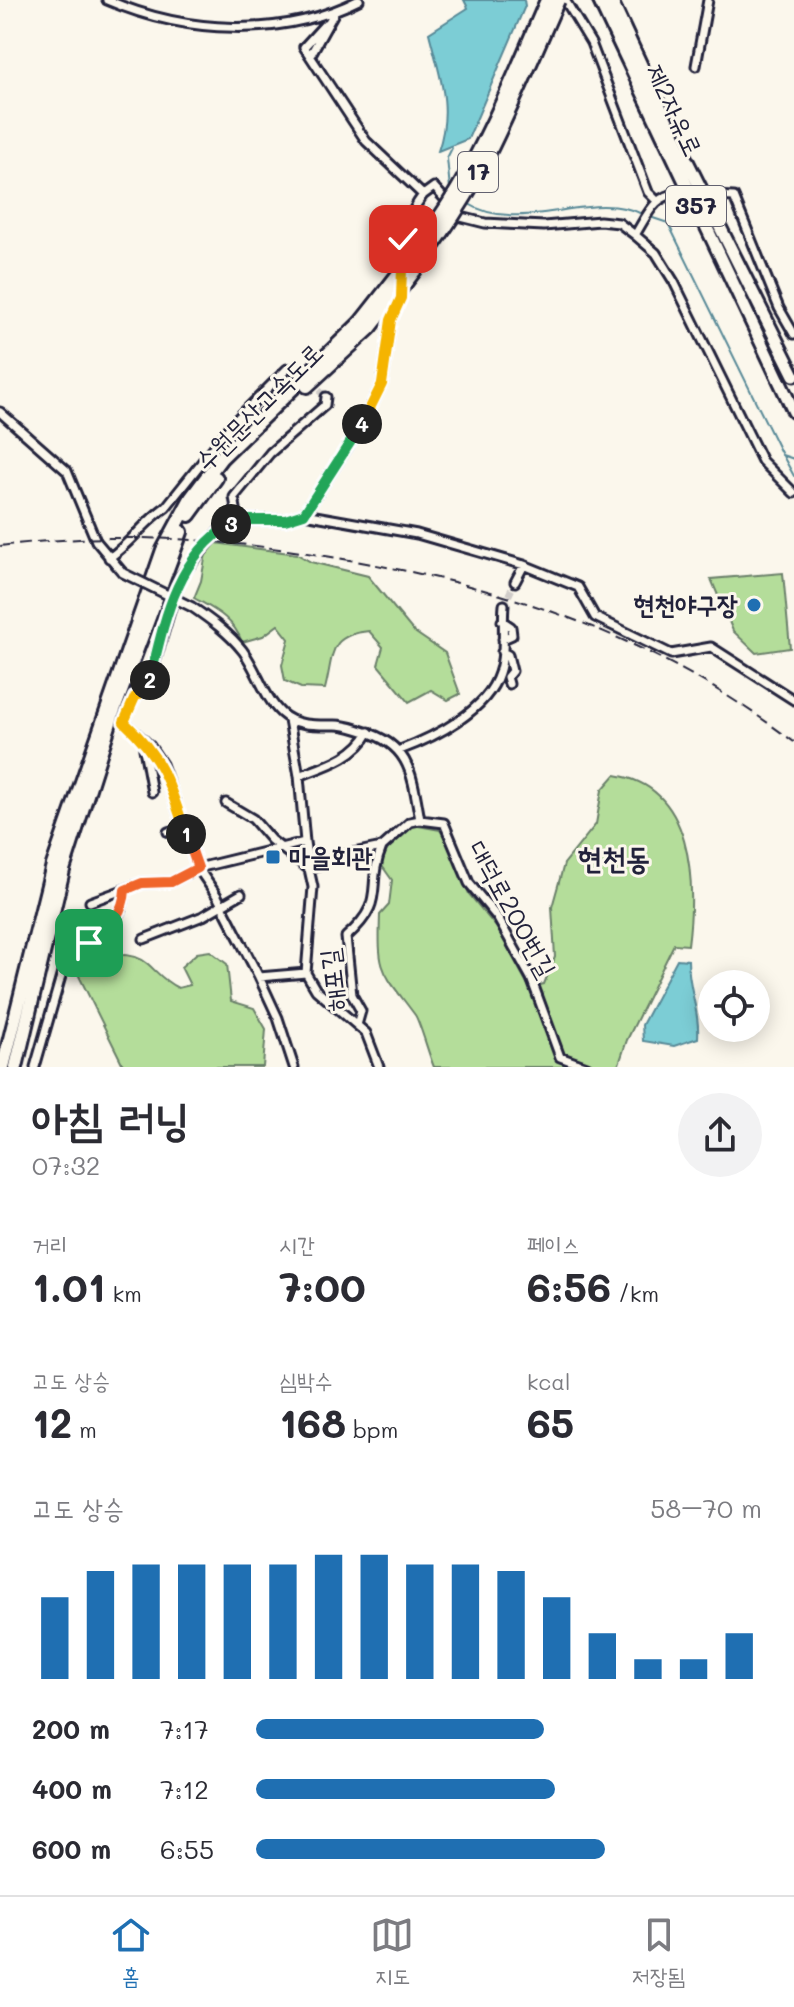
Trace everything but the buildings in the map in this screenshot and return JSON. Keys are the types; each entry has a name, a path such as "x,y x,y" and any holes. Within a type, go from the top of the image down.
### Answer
{"highway":[{"name":"수원문산고속도로","path":"3,1067 53,865 163,550 191,498 221,458 365,326 466,175 500,109 547,0"},
{"name":"수원문산고속도로","path":"16,1067 67,855 118,698 169,558 185,524 227,463 365,326 426,256 475,179 509,113 558,0"},
{"name":"제2자유로","path":"599,0 794,412"},
{"name":"제2자유로","path":"611,0 666,119 794,375"}],"street":[{"path":"107,0 162,19 215,28 285,23 334,13 359,0"},
{"path":"565,0 591,43 648,192 657,201"},
{"path":"696,66 708,0"},
{"path":"334,13 310,56 366,141 423,195"},
{"path":"304,514 360,428 382,384 391,320 401,298 403,239 412,209 434,187 461,217 485,223 544,226 600,221 619,223 635,235 656,253 674,282 762,461 794,493"},
{"path":"635,235 657,201 671,193 681,194"},
{"path":"713,196 734,197 779,308 794,334"},
{"path":"109,558 130,544 153,516 166,507 234,422 287,369 296,369"},
{"path":"238,520 234,497 270,453 325,405 326,397"},
{"path":"0,412 67,471 96,541 123,573 192,607 219,626 243,652 278,710 289,720 312,725 342,724 385,737 400,750 412,776 420,820 410,822 382,847 343,855 309,869"},
{"path":"294,1067 278,1018 259,977 198,868 171,784 150,746 124,722 135,697 148,686 180,577 219,531 238,520 285,520 304,514 417,534 524,565 578,587 595,617 671,654 711,647 794,700"},
{"path":"515,582 524,565"},
{"path":"400,750 446,731 487,698 500,673 504,605"},
{"path":"502,652 508,655 512,671 507,677 509,684"},
{"path":"289,720 299,776 309,869"},
{"path":"299,776 336,761 362,744 369,732"},
{"path":"150,746 144,749 152,792"},
{"path":"226,803 253,819 281,848 309,869"},
{"name":"대덕로200번길","path":"420,820 444,823 469,883 497,917 531,978 560,1057 587,1067"},
{"path":"168,832 184,827"},
{"path":"90,902 142,883 171,882 198,868 305,842"},
{"name":"해포길","path":"357,1025 361,1011 352,995 346,937 364,921 374,903 374,868 382,847"},
{"name":"해포길","path":"309,869 313,887 306,973 316,990 366,1033 379,1067"},
{"path":"35,1067 70,945 89,943 105,933 124,905 125,890"},
{"path":"144,939 222,906 241,894"},
{"name":"해포길","path":"259,977 306,973"}],"green space":[{"path":"208,542 297,554 311,562 368,576 413,631 445,653 460,694 448,700 431,690 409,702 378,665 383,647 369,631 355,633 339,642 332,657 325,689 301,688 285,681 282,665 289,639 278,625 263,636 242,642 228,621 194,598 201,581"},
{"name":"현천야구장","path":"783,573 790,648 756,653 733,631 711,579"},
{"path":"615,775 641,783 661,798 675,817 684,841 691,894 688,945 674,944 627,1040 618,1067 434,1067 417,1019 388,979 381,960 380,915 389,905 392,880 380,863 394,838 413,825 440,830 453,851 469,894 497,928 529,987 544,984 555,957 552,907 564,864 596,824 602,790"},
{"path":"210,951 227,964 231,1001 254,1008 266,1029 263,1067 124,1067 79,976 84,960 108,955 134,957 178,988 190,985 181,967 197,953"}],"water":[{"path":"464,0 524,0 525,6 468,139 438,151 445,106 429,33 468,8"},
{"path":"677,959 688,960 698,1038 674,1046 643,1041 642,1025"}],"waterway":[{"path":"450,189 447,158 452,148"},
{"path":"467,203 488,212 510,215 602,206 623,208 644,215"},
{"path":"650,217 668,223 782,455 794,459"},
{"path":"783,456 794,476"}],"tunnel":[{"path":"296,369 326,397"},
{"path":"504,605 515,582"}],"railway":[{"path":"0,546 128,538 211,541 338,558 462,584 578,621 633,645 688,673 794,742"}],"place":[{"name":"현천야구장","path":"754,605"},
{"name":"마을회관","path":"273,857"}],"district":[{"name":"현천동","path":"614,859"}],"route":[{"path":"89,943 105,933 124,905 125,890 142,883 171,882 198,868 162,764 150,746 124,722 135,697 148,686 163,624 180,577 219,531 238,520 285,520 304,514 360,428 382,384 391,320 401,298 403,239"}]}
